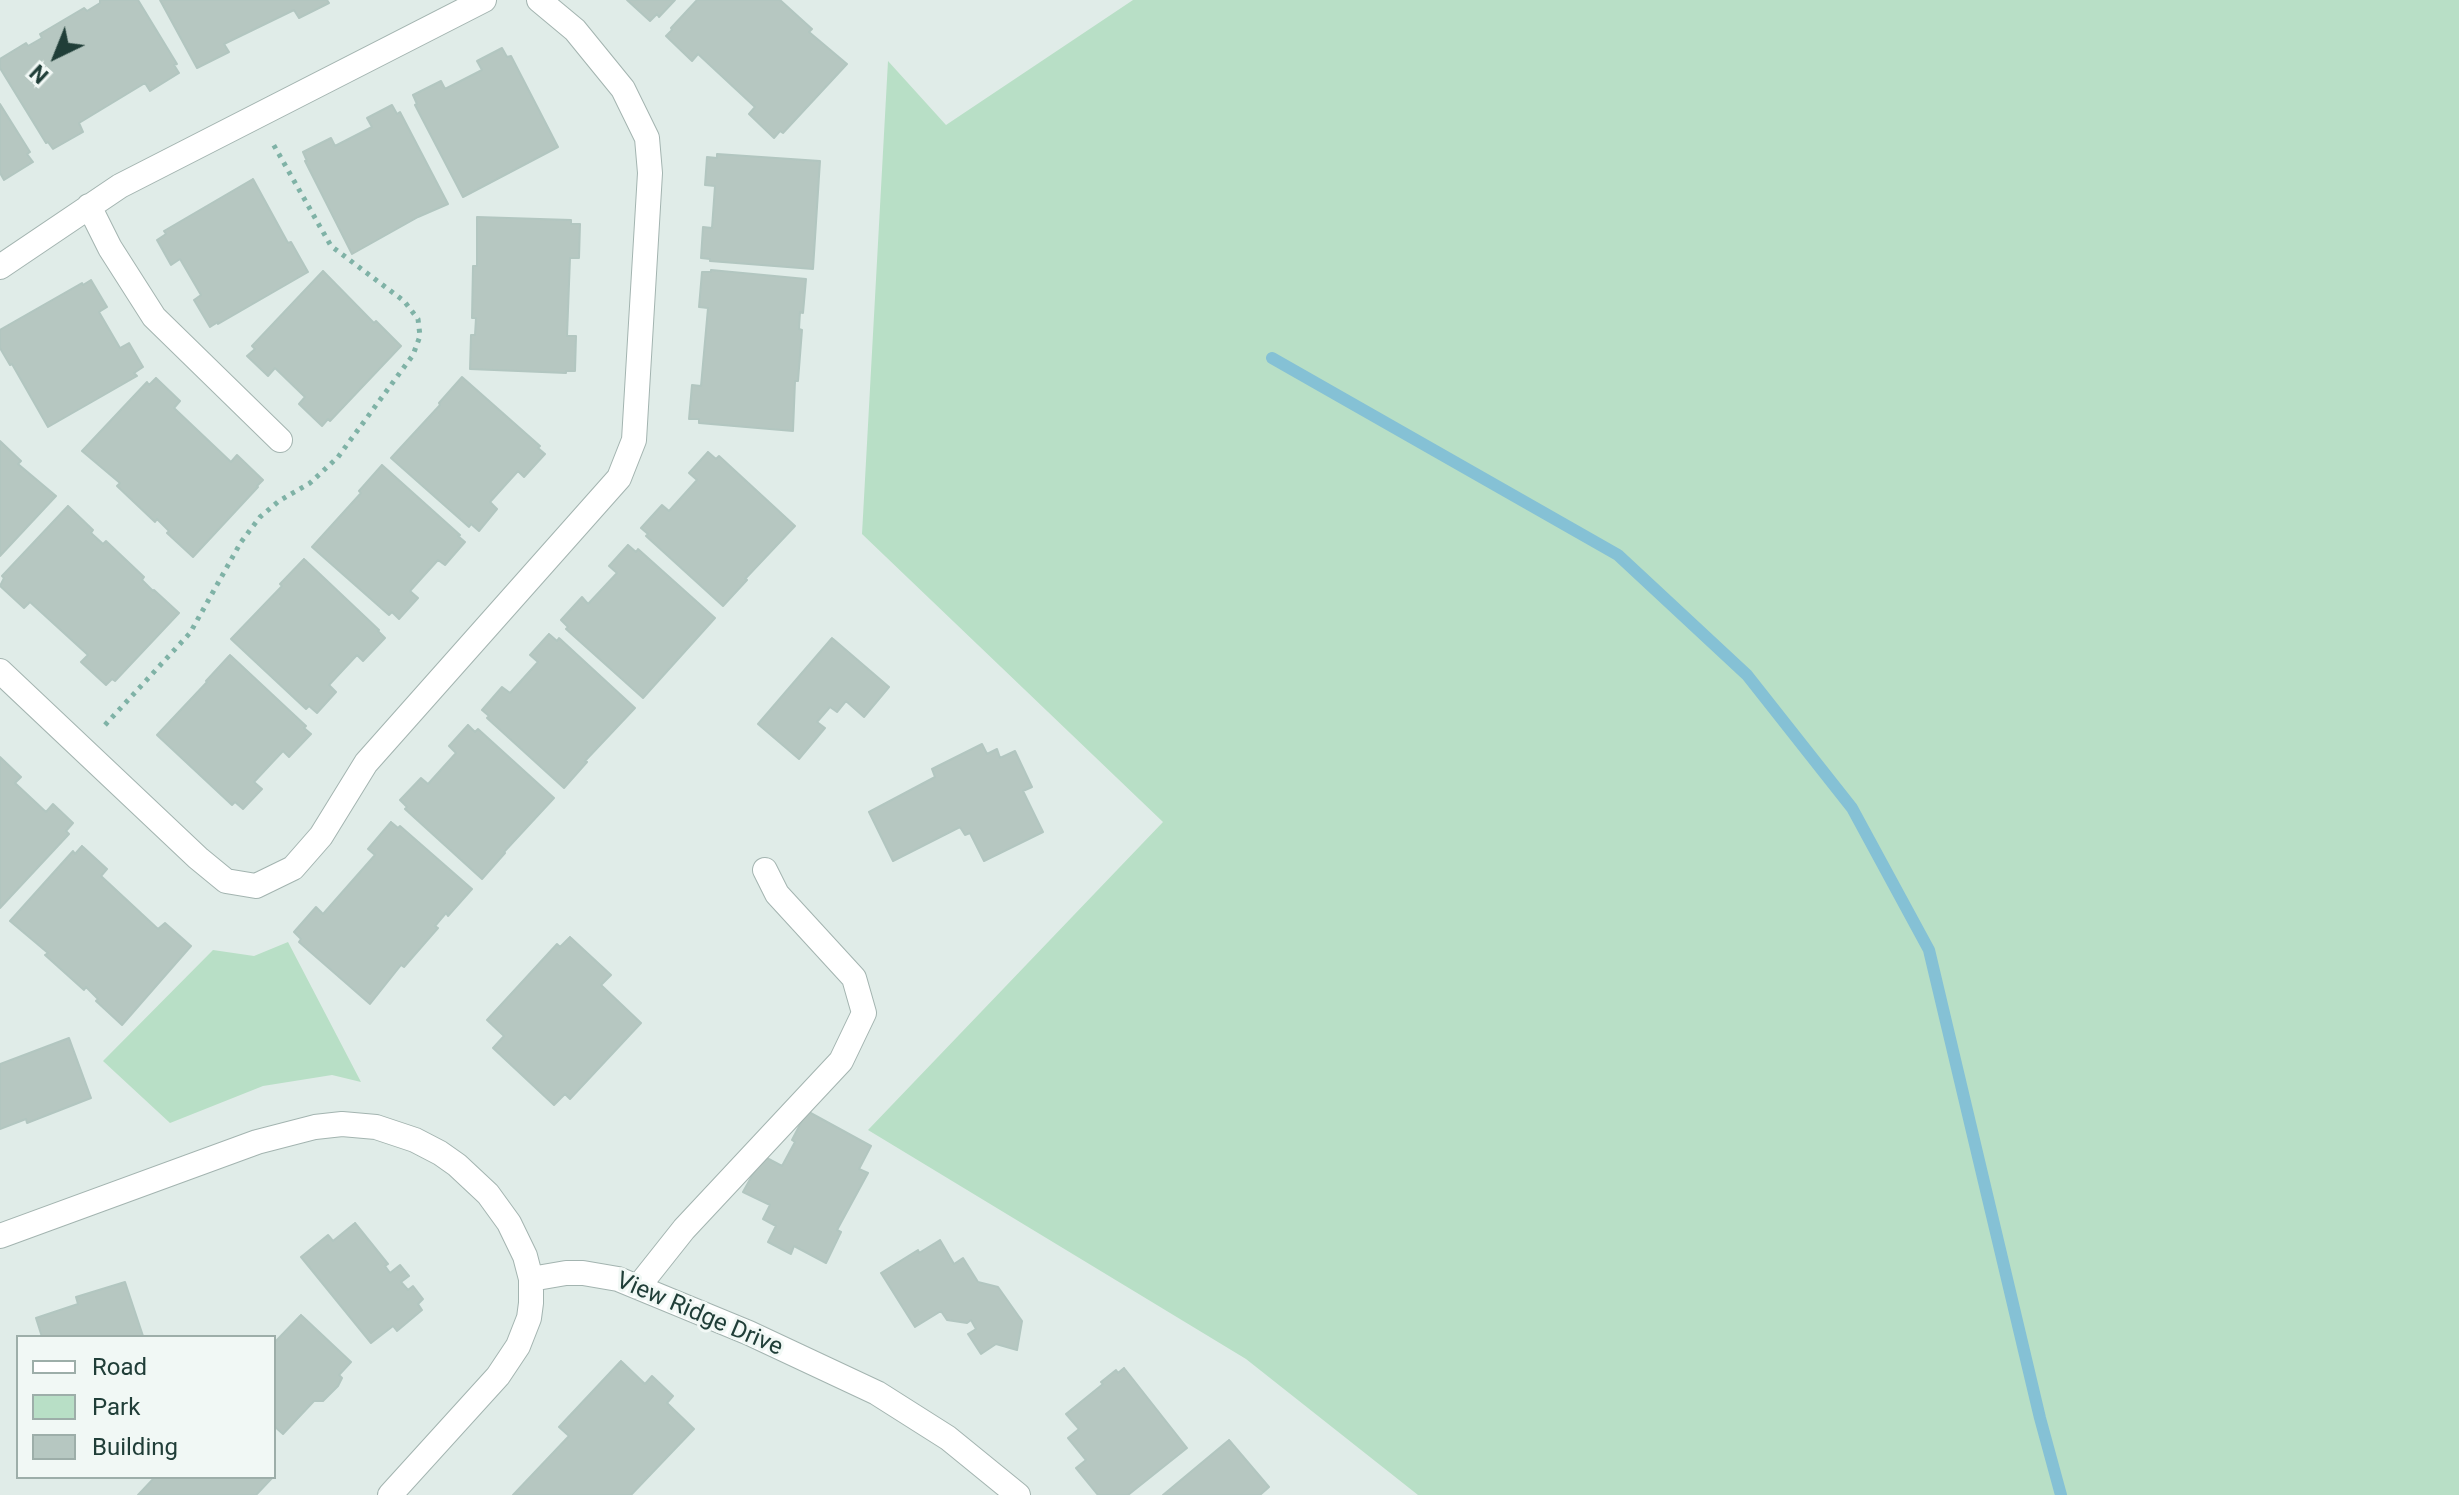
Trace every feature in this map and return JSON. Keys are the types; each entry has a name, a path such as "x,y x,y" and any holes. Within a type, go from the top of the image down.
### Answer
{"street":[{"path":"0,267 120,186 484,0"},
{"path":"0,671 198,858 226,881 256,886 293,868 321,836 366,763 619,478 634,440 650,173 647,138 623,89 575,30 539,0"},
{"path":"89,206 110,248 154,317 280,440"},
{"path":"638,1287 684,1229 841,1061 864,1013 854,978 777,894 765,870"},
{"path":"0,1236 257,1142 315,1127 359,1125 397,1132 428,1145 470,1176 509,1223 525,1256 531,1279 529,1318 509,1360 481,1397 390,1495"},
{"name":"View Ridge Drive","path":"531,1279 550,1274 583,1273 618,1279 749,1333 877,1393 948,1438 1018,1495"}],"green space":[{"path":"1133,0 2459,0 2459,1495 1418,1495 1246,1359 868,1130 1163,822 862,534 888,61 946,125"},
{"path":"288,942 361,1082 332,1075 263,1086 170,1123 103,1061 213,950 254,956"}],"building":[{"path":"100,0 138,0 177,64 174,65 179,73 150,91 145,83 79,123 83,132 53,149 46,143 0,68 0,59 26,43 28,46 42,38 40,34 84,8 87,11"},
{"path":"160,0 327,0 329,3 299,18 294,10 224,44 229,52 197,68"},
{"path":"627,0 675,0 659,17 657,14 650,21"},
{"path":"697,0 780,0 812,29 809,32 847,64 783,133 780,131 774,138 749,114 755,107 698,54 692,61 666,36"},
{"path":"502,48 507,57 511,56 558,147 463,197 415,105 413,95 441,81 445,89 482,70 477,61"},
{"path":"0,104 33,162 4,180 0,173"},
{"path":"392,105 397,114 400,112 448,204 352,254 303,152 331,138 335,146 372,127 367,118"},
{"path":"717,154 820,161 813,269 701,258 703,227 712,228 715,186 705,185 707,157 717,158"},
{"path":"253,179 288,243 291,242 308,272 210,327 194,300 201,295 180,259 171,265 157,240 166,234 164,231"},
{"path":"477,217 571,220 571,224 580,224 579,258 570,258 567,336 576,336 575,371 470,369 471,335 475,335 476,318 472,318 473,266 477,266"},
{"path":"711,270 806,279 803,313 800,312 799,329 802,330 798,381 795,381 793,431 699,423 699,419 689,419 692,385 701,386 708,308 699,307 702,272"},
{"path":"323,271 401,346 322,426 299,404 305,397 275,368 268,376 247,356 255,349 252,346"},
{"path":"91,280 107,307 99,312 120,348 129,343 143,367 134,373 137,376 48,427 0,348 0,330"},
{"path":"462,377 540,446 538,448 545,454 524,477 518,471 490,502 497,509 479,531 471,524 469,527 391,458"},
{"path":"156,378 180,401 174,408 231,462 237,455 263,480 193,557 157,519 155,522 117,486 120,483 82,451 147,382 149,385"},
{"path":"0,441 21,461 18,464 56,496 0,556"},
{"path":"708,452 716,459 719,456 795,526 723,606 641,528 662,505 669,511 697,480 689,473"},
{"path":"382,465 465,542 445,565 438,560 410,591 418,598 399,619 392,612 389,615 312,547"},
{"path":"68,506 93,530 91,533 103,544 106,541 144,577 142,580 153,591 179,613 115,681 112,679 106,685 81,662 88,655 30,602 24,608 0,586 2,576"},
{"path":"628,545 636,552 638,549 715,618 643,698 566,629 568,627 561,620 582,597 588,604 617,573 609,566"},
{"path":"304,559 385,638 363,661 357,655 329,685 336,692 317,713 309,706 306,709 231,639"},
{"path":"549,634 557,641 559,638 635,708 564,788 482,710 502,687 510,693 538,662 530,655"},
{"path":"832,638 889,687 864,717 846,701 837,712 830,707 817,722 825,728 799,759 758,724"},
{"path":"230,655 311,734 289,757 283,751 254,782 262,789 243,809 235,802 232,805 157,735"},
{"path":"468,725 475,732 478,729 554,798 482,879 405,809 407,807 400,800 421,778 428,784 456,753 449,746"},
{"path":"982,744 987,754 997,749 1000,758 1015,751 1032,787 1023,791 1043,832 984,861 970,833 965,835 960,827 893,861 869,812 935,777 932,769"},
{"path":"0,757 21,777 15,783 46,812 53,804 73,823 66,831 69,834 0,908"},
{"path":"391,822 398,828 400,826 472,889 448,916 446,913 435,926 438,928 404,967 401,965 370,1004 299,942 301,939 294,932 316,907 323,914 375,855 368,849"},
{"path":"82,846 107,869 101,876 158,929 165,923 191,946 122,1025 86,987 84,990 45,955 48,953 10,921 73,851 75,854"},
{"path":"570,937 611,975 601,985 641,1023 570,1099 565,1094 554,1105 493,1048 504,1036 487,1020 557,944 560,947"},
{"path":"69,1038 91,1098 27,1123 26,1119 0,1129 0,1064"},
{"path":"807,1111 871,1146 859,1169 868,1173 837,1230 841,1232 826,1263 794,1246 791,1254 768,1242 776,1226 763,1219 770,1205 743,1192 763,1156 782,1166"},
{"path":"355,1223 388,1264 385,1266 390,1273 400,1265 409,1276 401,1282 408,1290 413,1286 423,1299 418,1304 422,1310 397,1331 393,1326 371,1343 301,1257 328,1235 333,1241"},
{"path":"940,1240 954,1264 963,1258 978,1282 998,1287 1022,1321 1017,1350 996,1344 981,1354 968,1334 976,1329 971,1320 967,1323 947,1320 941,1311 915,1327 881,1273"},
{"path":"125,1282 143,1335 41,1335 36,1318 78,1304 76,1297"},
{"path":"301,1315 351,1362 339,1375 342,1378 338,1386 323,1401 314,1401 283,1434 276,1428 276,1341"},
{"path":"621,1361 645,1384 652,1376 673,1396 667,1403 694,1429 631,1495 513,1495 569,1436 559,1427"},
{"path":"1124,1368 1187,1448 1128,1495 1098,1495 1076,1468 1086,1460 1068,1438 1079,1429 1066,1414 1116,1370 1118,1373"},
{"path":"1229,1440 1269,1487 1260,1495 1163,1495"},
{"path":"153,1479 271,1479 256,1495 138,1495"}],"waterway":[{"path":"1272,358 1618,555 1747,675 1852,808 1929,950 2061,1495"}]}
